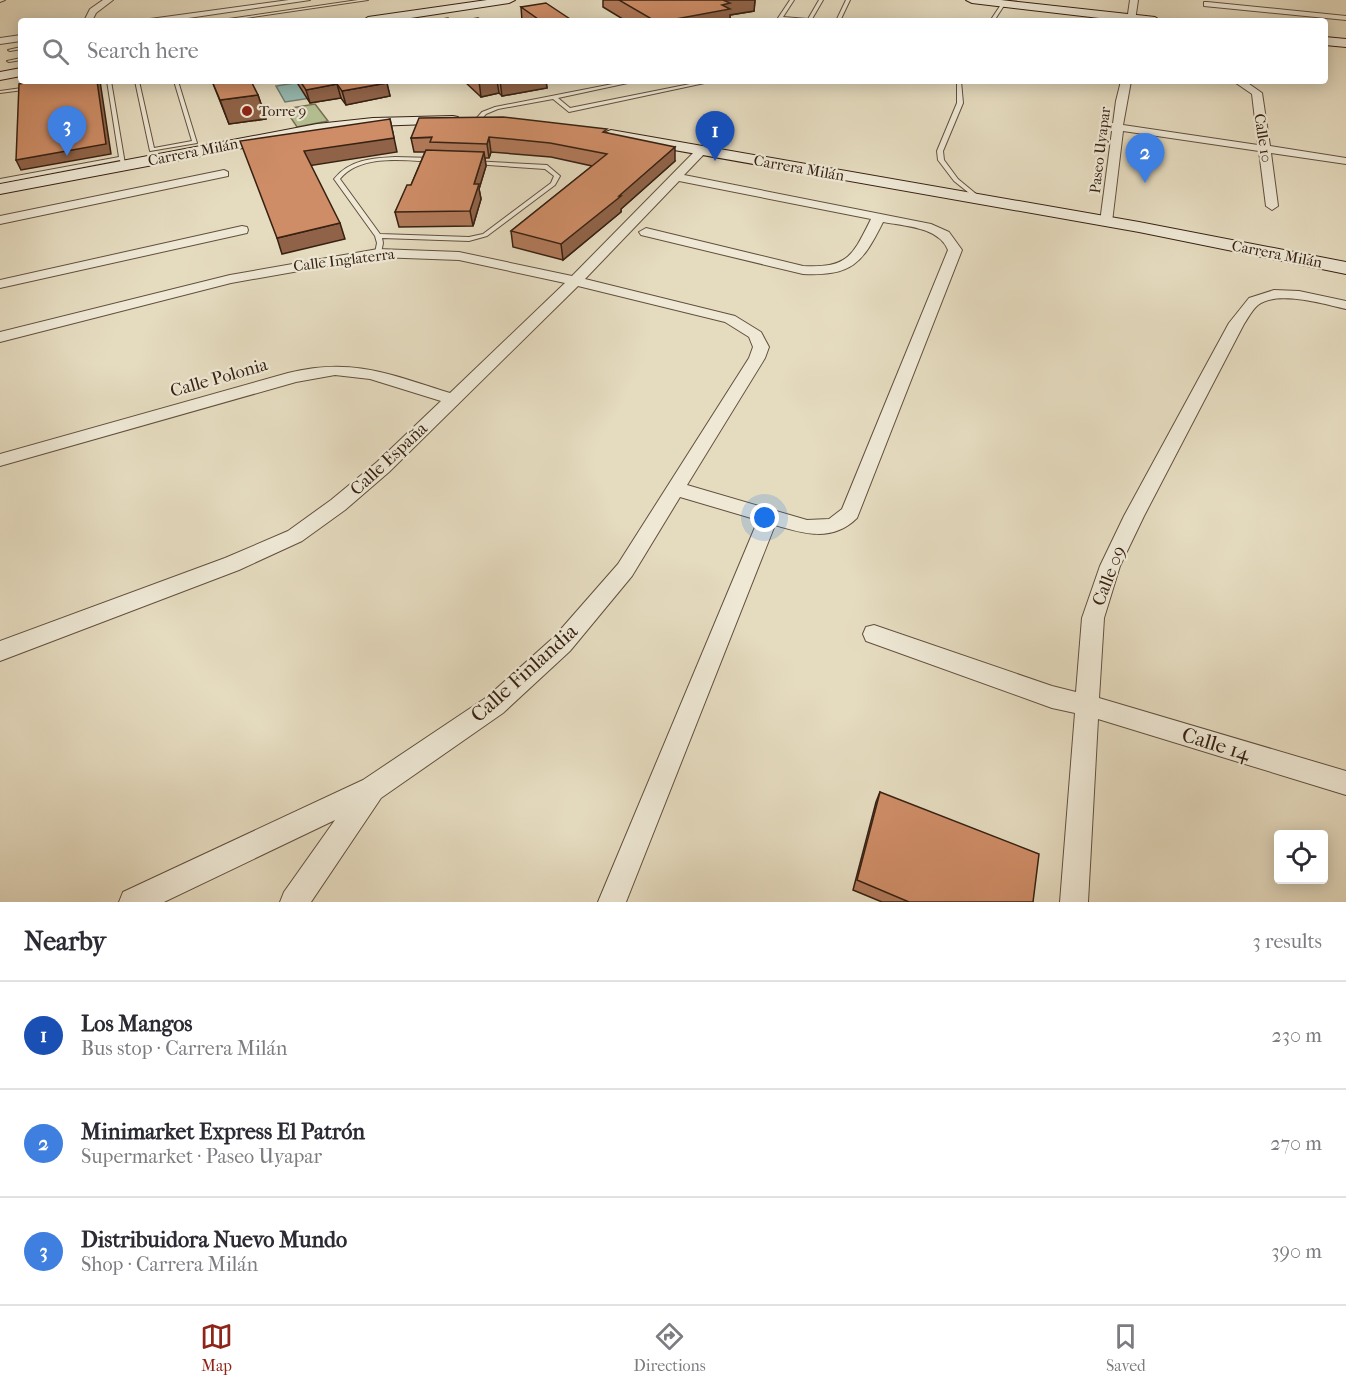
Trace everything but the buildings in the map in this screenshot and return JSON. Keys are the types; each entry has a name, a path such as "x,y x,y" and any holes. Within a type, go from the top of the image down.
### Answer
{"street":[{"path":"88,18 96,7 109,0"},
{"path":"231,0 233,10"},
{"path":"173,18 306,0"},
{"path":"388,18 509,0"},
{"path":"972,0 1115,18"},
{"path":"1131,18 1134,0"},
{"path":"1209,16 1206,2 1316,18 1346,18"},
{"path":"0,41 18,38"},
{"path":"1328,41 1346,43"},
{"path":"0,76 18,73"},
{"name":"Paseo Uyapar","path":"1106,222 1125,84"},
{"name":"Calle 10","path":"1243,84 1257,93 1272,206"},
{"name":"Carrera Milán","path":"0,189 123,162 317,129 417,120 513,122"},
{"path":"1118,127 1346,161"},
{"name":"Carrera Milán","path":"592,131 1106,222 1346,268"},
{"name":"Calle España","path":"0,651 232,564 295,536 338,505 383,467 575,280 700,151"},
{"path":"0,220 224,174"},
{"path":"676,177 936,229 947,236 955,250 850,513 843,520 833,526 807,527 676,489"},
{"path":"646,232 803,270 820,272 848,265 857,259 879,216"},
{"path":"0,284 242,230"},
{"name":"Calle Inglaterra","path":"0,337 230,279 378,253 459,256 575,280 730,319 756,334"},
{"name":"Calle 09","path":"1074,902 1093,618 1110,566 1237,323 1254,301 1270,295 1301,296 1346,305"},
{"name":"Calle Finlandia","path":"133,902 372,789 495,705 562,644 625,570 676,489 757,358 761,347 756,334"},
{"name":"Calle Polonia","path":"0,460 294,377 335,370 372,374 451,399"},
{"path":"612,902 769,516"},
{"name":"Calle 14","path":"874,634 1052,697 1086,705 1346,783"},
{"path":"294,902 372,789"}],"lane":[{"path":"238,18 366,0"},
{"path":"780,18 792,0"},
{"path":"811,18 821,0"},
{"path":"839,18 848,0"},
{"path":"994,18 1003,4"},
{"path":"10,50 18,49"},
{"path":"9,61 18,60"},
{"path":"0,181 123,162 110,84"},
{"path":"137,84 152,150 195,142 177,84"},
{"path":"478,120 484,113 497,108 620,84"},
{"path":"554,97 569,110 696,84"},
{"path":"959,84 960,103 940,151 941,160 956,180 981,200"},
{"path":"0,92 41,86"},
{"path":"378,253 380,243 378,236 337,179 339,173 351,166 368,161 438,160"},
{"path":"378,236 469,239 485,235 553,184 557,176 547,167 461,161"}],"green space":[{"path":"315,104 328,121 297,127 285,109"}],"water":[{"path":"302,84 311,98 285,102 276,86"}],"place":[{"name":"Torre 9","path":"247,111"},
{"name":"Distribuidora Nuevo Mundo","path":"67,156"},
{"name":"Los Mangos","path":"715,161"},
{"name":"Minimarket Express El Patrón","path":"1145,183"}]}
